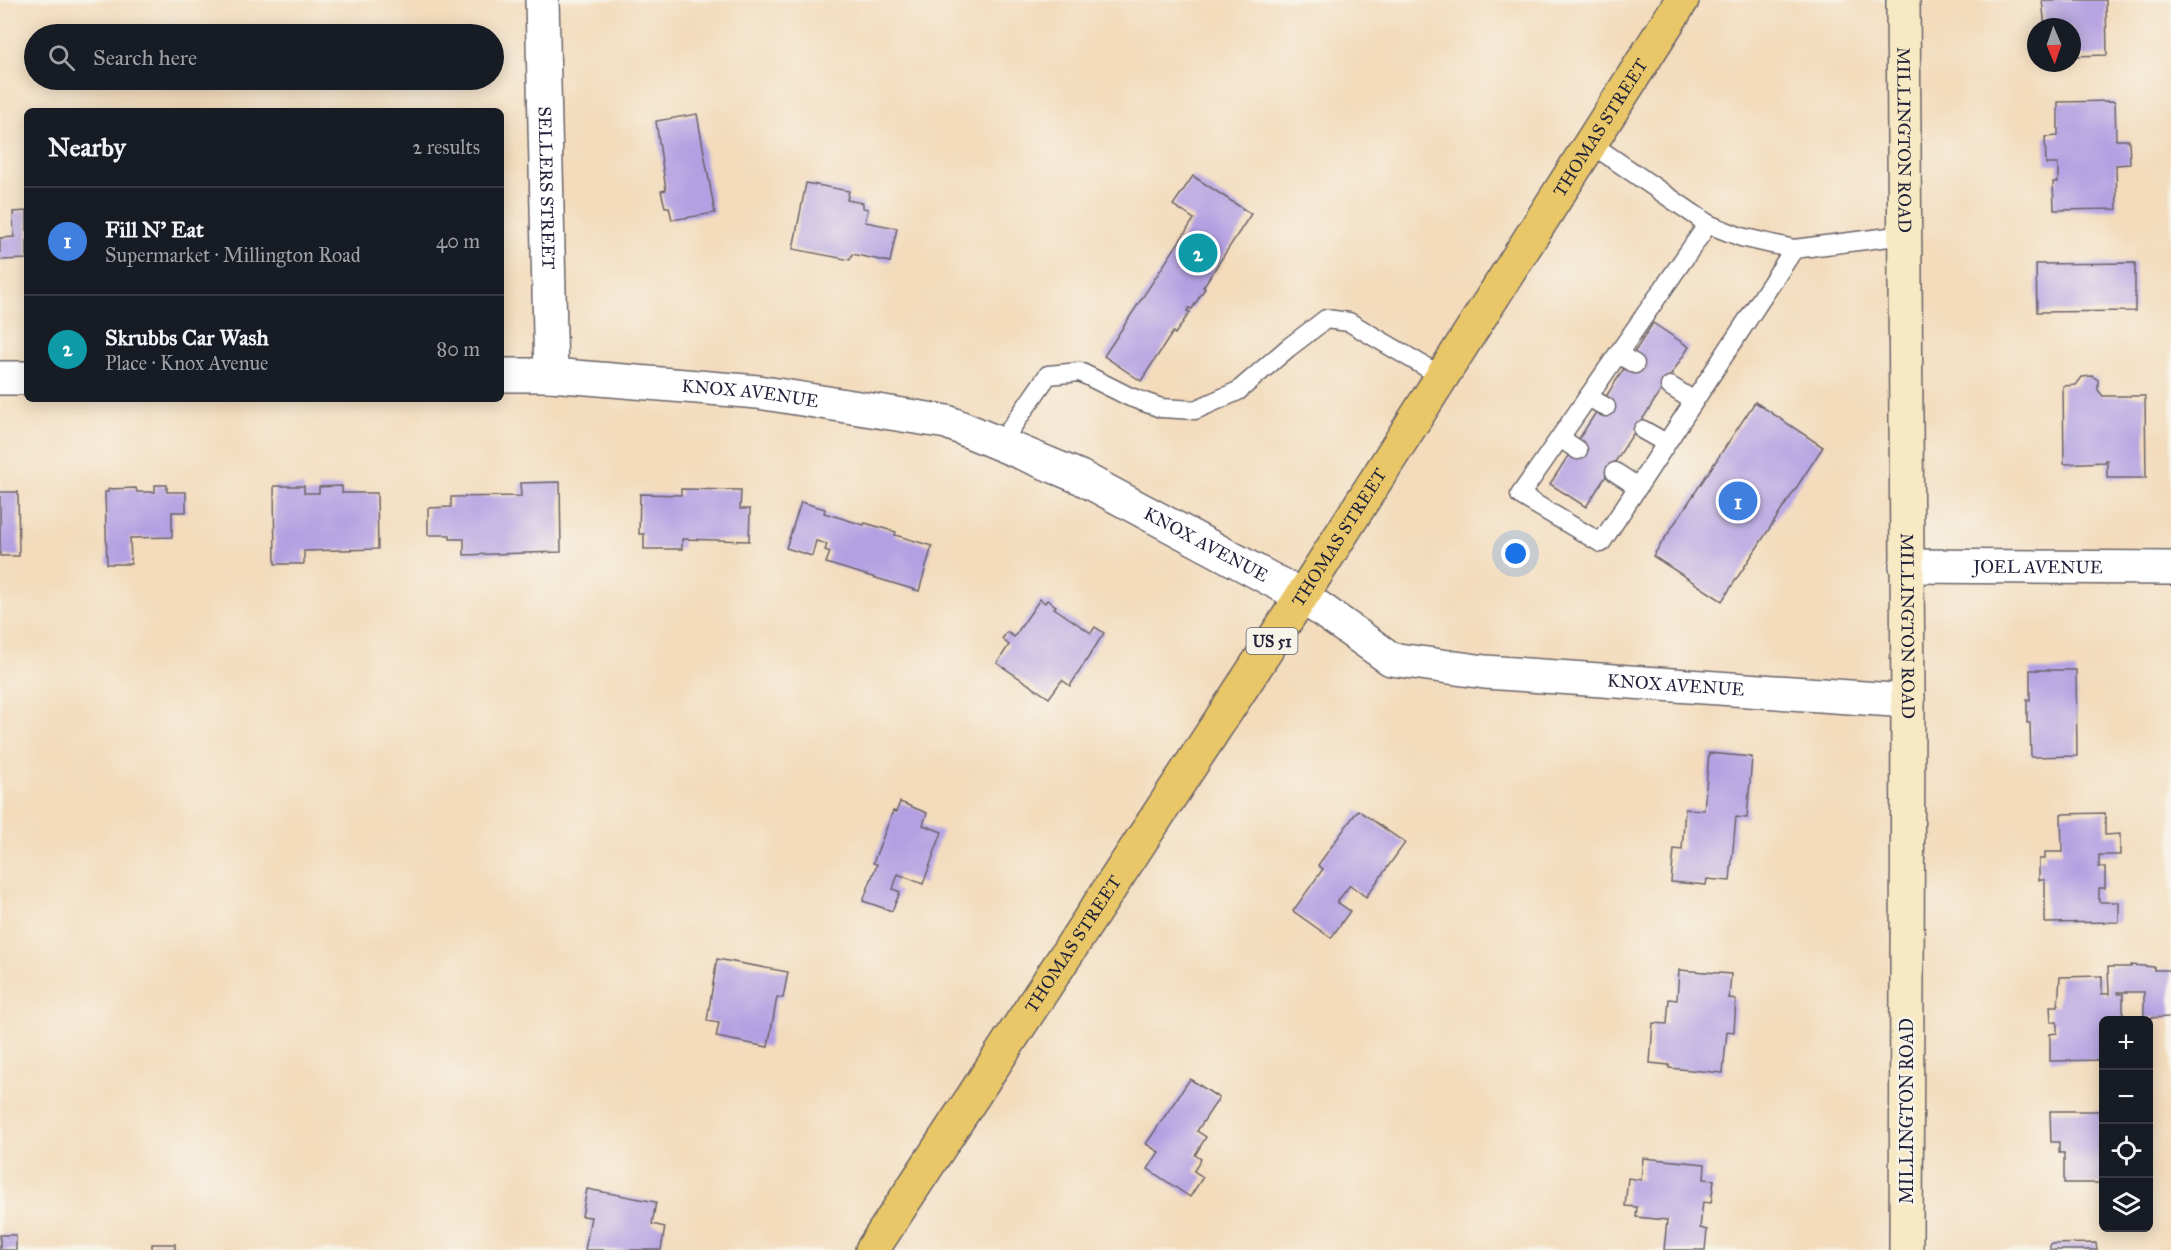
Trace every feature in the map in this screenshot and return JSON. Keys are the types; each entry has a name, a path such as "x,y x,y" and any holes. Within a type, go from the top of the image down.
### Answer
{"highway":[{"name":"THOMAS STREET","path":"872,1250 1302,596 1682,0"}],"street":[{"name":"SELLERS STREET","path":"542,0 551,375"},
{"name":"MILLINGTON ROAD","path":"1904,0 1908,701 1906,1250"},
{"name":"KNOX AVENUE","path":"504,375 551,375 770,394 946,422 1080,477 1302,596 1391,659 1485,672 1908,701"},
{"path":"0,378 24,378"},
{"name":"JOEL AVENUE","path":"1906,566 2171,568"}],"lane":[{"path":"1590,143 1708,224 1741,237 1794,249 1905,235"},
{"path":"1708,224 1520,495 1601,543 1794,249"},
{"path":"1000,444 1048,375 1080,372 1130,397 1161,408 1195,410 1238,391 1288,348 1326,320 1349,322 1441,376"},
{"path":"1618,354 1635,364"},
{"path":"1670,386 1694,401"},
{"path":"1588,397 1606,407"},
{"path":"1643,430 1666,443"},
{"path":"1560,438 1578,450"},
{"path":"1615,472 1638,487"}],"building":[{"path":"2042,0 2106,0 2107,55 2081,56 2081,18 2044,18"},
{"path":"2115,101 2116,140 2129,140 2130,164 2116,165 2117,209 2054,210 2053,182 2058,182 2058,164 2046,164 2045,137 2058,136 2058,102"},
{"path":"697,114 715,213 672,220 669,207 665,207 661,191 666,190 656,121"},
{"path":"1193,176 1251,214 1203,287 1205,288 1192,309 1189,308 1187,311 1190,312 1175,334 1173,332 1141,381 1104,356 1194,219 1173,205"},
{"path":"806,183 849,191 847,200 863,203 863,208 868,209 865,222 897,228 890,262 852,254 850,260 793,249"},
{"path":"24,211 24,259 0,260 0,238 14,237 13,212"},
{"path":"2135,263 2135,311 2037,312 2036,264"},
{"path":"1653,323 1689,347 1586,507 1550,484"},
{"path":"2092,376 2098,380 2098,390 2103,396 2145,396 2146,478 2107,478 2107,460 2105,462 2064,464 2063,386 2076,385 2082,377"},
{"path":"1755,402 1823,447 1722,601 1653,556"},
{"path":"560,482 561,552 464,555 464,539 450,539 450,535 428,535 428,508 451,507 451,497 521,496 520,483"},
{"path":"155,485 167,485 167,492 186,492 186,512 172,512 172,537 130,538 131,564 107,564 105,492 108,492 108,489 136,488 137,492 155,492"},
{"path":"274,486 304,486 304,493 319,493 319,487 342,486 342,493 377,493 378,549 304,551 304,564 275,564"},
{"path":"681,489 741,490 740,509 750,509 749,541 682,539 682,549 644,549 644,534 639,534 640,494 681,495"},
{"path":"0,492 18,492 19,556 0,556"},
{"path":"801,502 825,509 824,513 896,532 895,535 932,546 919,591 826,563 830,552 825,550 827,544 816,541 812,556 786,548"},
{"path":"1040,599 1045,603 1047,600 1056,606 1054,608 1091,633 1095,627 1104,633 1070,686 1062,680 1049,698 997,663 1009,645 1002,639 1007,632 1014,637"},
{"path":"2030,670 2076,670 2077,756 2031,757 2030,723 2027,723"},
{"path":"1709,753 1752,757 1747,818 1736,817 1730,881 1707,879 1706,885 1671,882 1674,849 1682,850 1685,809 1704,810"},
{"path":"900,802 927,813 923,825 942,832 923,884 898,874 893,889 900,892 892,911 863,901 877,864 873,863 893,811 896,812"},
{"path":"1358,810 1405,843 1366,897 1350,885 1337,902 1350,911 1331,938 1293,911 1323,869 1318,865"},
{"path":"2105,813 2105,835 2120,834 2120,855 2099,855 2099,867 2105,867 2105,888 2099,888 2099,902 2119,902 2119,922 2045,923 2045,880 2039,880 2039,859 2045,859 2045,852 2062,852 2061,814"},
{"path":"717,959 788,972 783,998 777,997 768,1047 716,1037 719,1023 707,1021"},
{"path":"2131,965 2154,967 2154,970 2171,970 2171,1017 2144,1016 2144,992 2117,992 2123,994 2123,1016 2099,1016 2099,1060 2050,1061 2050,1034 2057,1033 2057,1022 2051,1022 2050,1006 2058,1006 2060,977 2102,976 2102,994 2109,994 2108,967 2131,967"},
{"path":"1679,970 1731,974 1729,998 1736,999 1734,1032 1727,1031 1723,1073 1669,1068 1669,1065 1650,1063 1653,1023 1667,1024 1669,999 1677,1000"},
{"path":"1190,1079 1219,1098 1197,1131 1206,1137 1195,1155 1201,1159 1194,1171 1203,1177 1190,1197 1148,1169 1159,1152 1146,1144"},
{"path":"2050,1111 2099,1111 2099,1183 2064,1183 2064,1153 2059,1153 2059,1142 2051,1142"},
{"path":"1643,1158 1705,1164 1704,1179 1714,1180 1711,1203 1703,1202 1700,1228 1707,1230 1705,1250 1664,1250 1667,1220 1636,1217 1637,1207 1625,1206 1628,1178 1641,1180"},
{"path":"587,1189 656,1202 652,1224 665,1227 661,1250 585,1250 591,1217 582,1216"},
{"path":"0,1235 16,1235 16,1250 0,1250"},
{"path":"2096,1243 2097,1250 2050,1250 2050,1244"},
{"path":"152,1244 175,1244 175,1250 152,1250"}],"place":[{"name":"Skrubbs Car Wash","path":"1198,253"},
{"name":"Fill N' Eat","path":"1738,501"}]}
